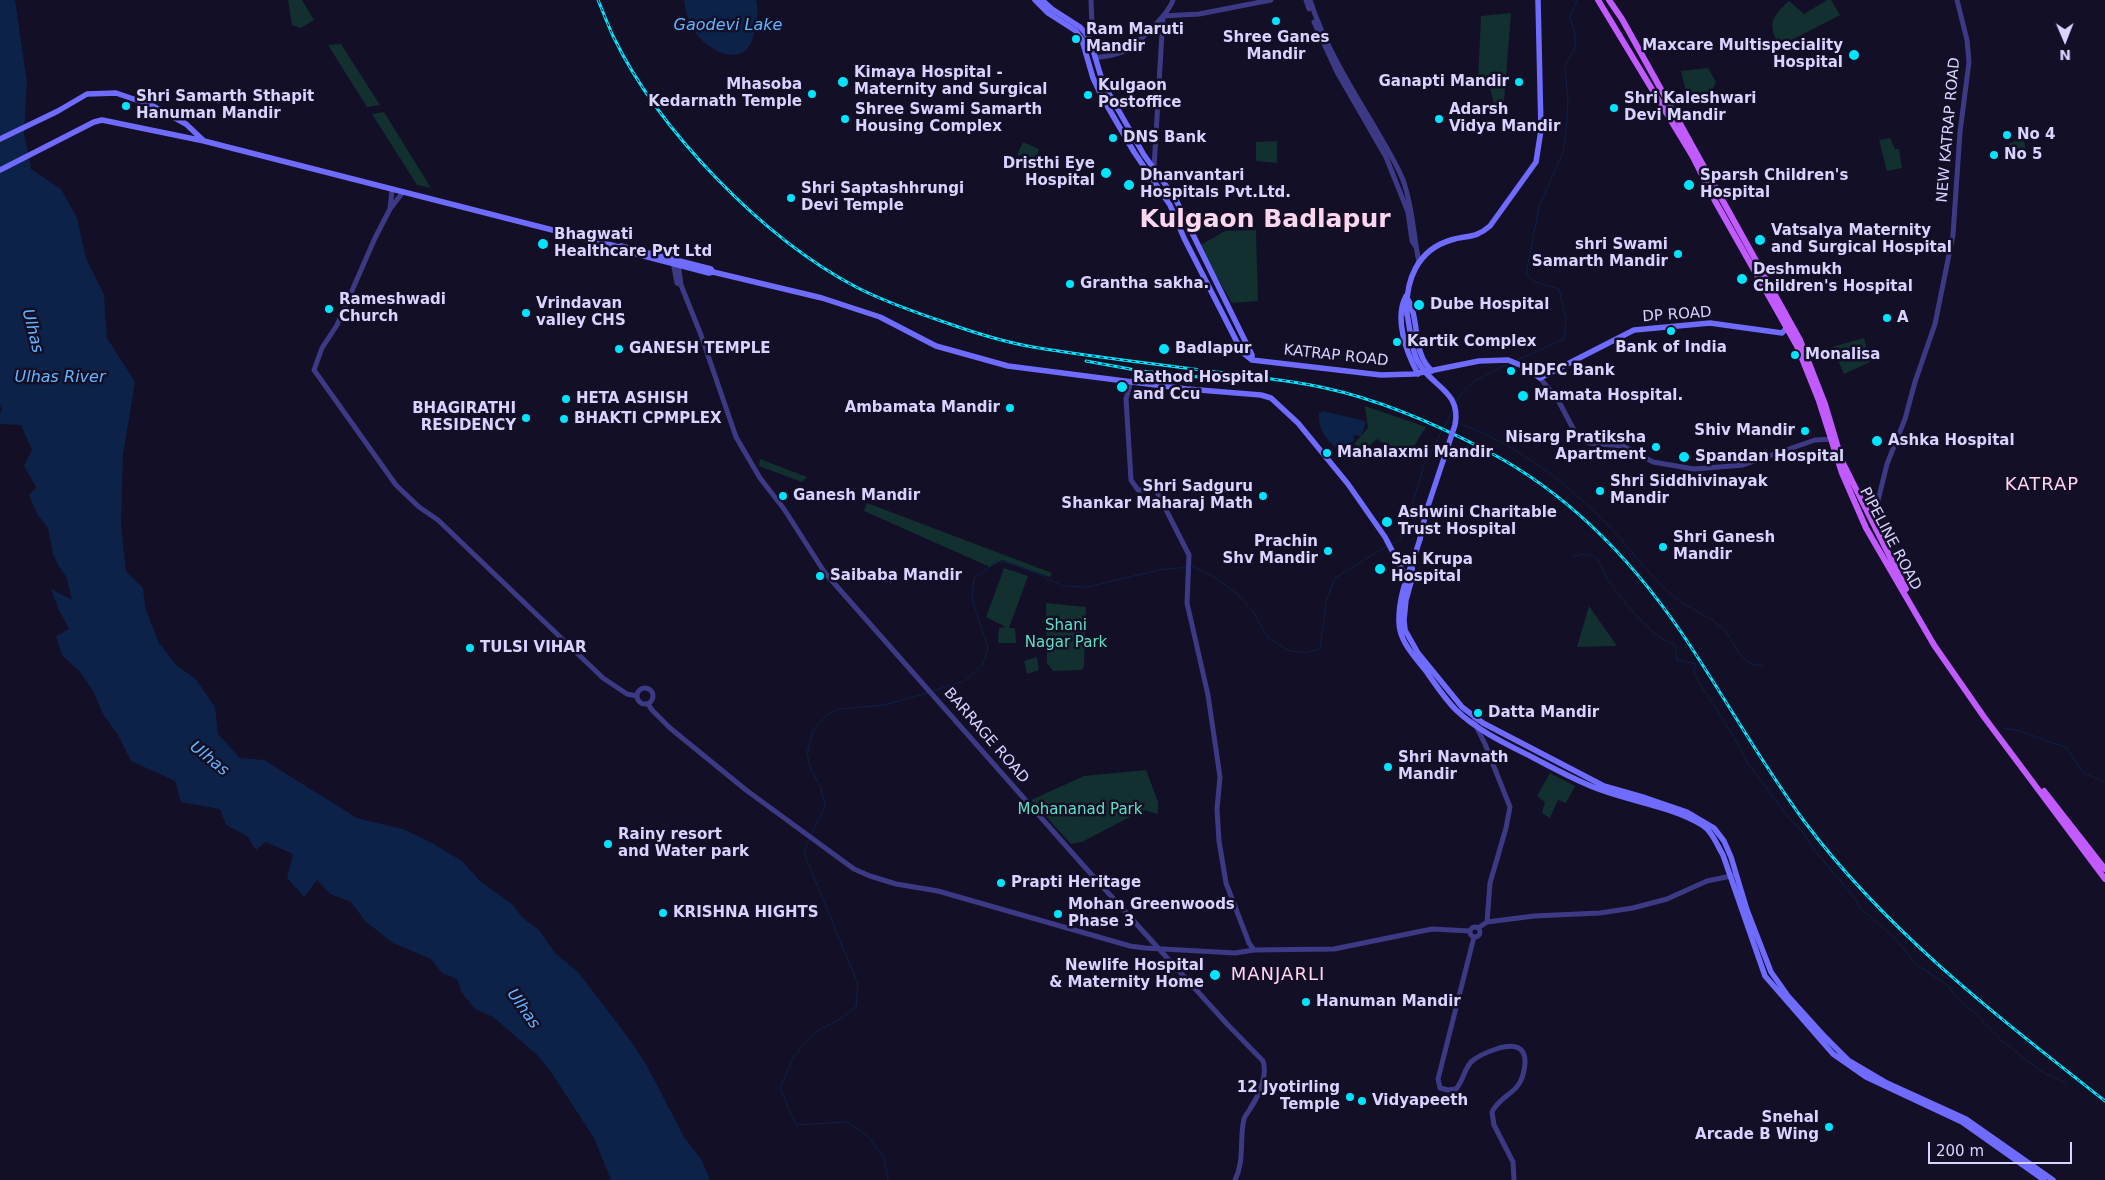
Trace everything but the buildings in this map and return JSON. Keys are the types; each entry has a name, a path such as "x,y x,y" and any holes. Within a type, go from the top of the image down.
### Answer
{"main road":[{"path":"1035,0 1048,13 1084,37 1093,78 1102,97 1134,152 1170,205 1184,238 1242,352 1252,360"},
{"path":"1042,0 1052,9 1080,27 1095,58 1103,83 1179,206 1252,355 1252,360"},
{"path":"1538,0 1541,130 1536,162 1490,226 1482,233 1472,237 1452,239 1440,245 1419,262 1406,296 1407,314 1416,358 1422,369 1449,394 1456,412 1455,425 1426,512 1398,621 1404,639 1431,679 1456,710 1476,726 1558,772 1602,790 1686,812 1714,828 1724,841 1733,876 1765,976 1833,1054 1850,1067 1935,1107 1962,1122 2053,1180"},
{"name":"PIPELINE ROAD","path":"1598,0 1693,157 1715,201 1791,336 1806,367 1842,473 1866,528 1934,646 1994,728 2103,869 2105,879"},
{"name":"PIPELINE ROAD","path":"1609,0 1622,19 1786,328 1800,340 1825,404 1832,439 1852,484 1873,521 1908,593 1940,649 1994,728"},
{"path":"0,139 87,94 116,93 151,105 186,124 204,141"},
{"path":"0,170 102,120 204,141 619,247 621,250 675,262 709,273 713,272 822,298 880,318 936,346 1008,366 1202,391 1261,395 1271,398 1298,423 1348,484 1385,537 1409,579 1404,620 1410,642 1453,697 1474,717 1604,786 1626,795"},
{"path":"1406,296 1412,310 1422,357 1432,371"},
{"name":"KATRAP ROAD","path":"1406,296 1400,312 1409,353 1418,374"},
{"name":"DP ROAD","path":"1540,378 1634,330 1710,323 1786,328"},
{"path":"1791,336 1800,340"},
{"name":"KATRAP ROAD","path":"1252,360 1372,374 1418,374 1479,360 1511,360 1540,378"},
{"path":"2011,1153 2044,1180"}],"street":[{"path":"1084,37 1092,26 1091,0"},
{"path":"1095,58 1116,54 1130,48 1163,16 1173,0"},
{"path":"1163,16 1199,14 1271,0"},
{"path":"1306,0 1326,52 1386,157 1408,212 1412,241 1416,247"},
{"path":"1310,0 1316,20 1357,97 1392,156 1403,181 1413,217 1419,262"},
{"name":"NEW KATRAP ROAD","path":"1873,521 1888,464 1936,324 1953,235 1960,132 1969,62 1967,40 1957,0"},
{"path":"1147,170 1154,168 1163,16"},
{"path":"390,209 392,190"},
{"path":"403,192 390,209 374,238 337,324 322,348 314,370 396,485 419,507 438,520 603,678 627,694 637,696 641,703 648,704 670,728 746,790 854,869 896,884 938,891 1130,946 1221,953 1254,950 1334,949 1432,929 1470,931 1473,927 1478,928 1487,922 1534,916 1557,916 1626,909 1667,899 1707,882 1733,876"},
{"name":"BARRAGE ROAD","path":"675,262 681,285 706,348 736,437 756,471 825,573 1158,948 1259,1058 1264,1066 1263,1082 1251,1109 1245,1117 1242,1134 1241,1168 1235,1180"},
{"name":"KATRAP ROAD","path":"1540,378 1558,400 1577,436 1589,443 1623,446 1653,462 1694,469 1743,465 1760,461 1815,440 1832,439"},
{"path":"1131,381 1126,399 1131,480 1138,490 1156,490 1189,554 1187,602 1208,695 1218,761 1220,777 1218,825 1226,883 1249,943 1254,950"},
{"path":"637,696 642,689 650,690 654,697 648,704"},
{"path":"1474,717 1510,808 1490,883 1487,922"},
{"path":"1478,928 1480,934 1474,937 1438,1079 1440,1088 1456,1089 1472,1062 1491,1050 1514,1046 1524,1052 1526,1062 1521,1081 1518,1086 1500,1100 1492,1112 1494,1125 1513,1162 1514,1180"},
{"path":"1470,931 1474,937"}],"green space":[{"path":"288,0 302,0 314,20 301,28 292,25"},
{"path":"1827,0 1831,0 1840,15 1780,46 1773,32 1773,22 1778,12 1789,1 1804,14"},
{"path":"1511,13 1503,114 1496,113 1488,79 1478,81 1481,16"},
{"path":"341,44 380,105 367,107 328,45"},
{"path":"1708,68 1716,82 1707,102 1689,104 1681,71"},
{"path":"384,112 431,188 417,185 372,114"},
{"path":"1890,138 1895,149 1899,149 1902,168 1887,171 1879,140"},
{"path":"2023,138 2027,153 2008,159 2003,146"},
{"path":"1277,141 1277,163 1256,161 1256,142"},
{"path":"1023,142 1039,149 1037,155 1033,158 1017,155"},
{"path":"1256,230 1258,301 1232,303 1199,246 1225,231"},
{"path":"1864,338 1870,362 1844,374 1832,347"},
{"path":"1365,406 1426,427 1405,460 1377,439 1364,451 1354,444 1368,428"},
{"path":"760,459 807,477 802,482 759,466"},
{"path":"867,503 1052,573 1050,577 1002,560 990,567 864,511"},
{"path":"1004,568 1028,576 1009,628 1015,628 1016,643 998,643 999,628 1006,627 986,617"},
{"name":"Shani Nagar Park","path":"1046,603 1086,607 1084,666 1082,670 1053,671 1047,663"},
{"path":"1589,606 1617,646 1577,647"},
{"path":"1037,657 1039,670 1027,674 1024,661"},
{"name":"Mohananad Park","path":"1146,770 1158,802 1158,814 1143,810 1082,842 1071,844 1031,800 1084,776"},
{"path":"1550,773 1575,786 1566,803 1558,800 1550,818 1542,813 1545,802 1537,796"}],"water":[{"name":"Ulhas River","path":"0,0 15,0 27,82 24,133 31,169 61,189 77,218 86,258 104,295 107,338 135,382 123,455 121,525 126,571 143,588 145,607 159,643 178,667 195,678 215,707 218,734 240,758 264,760 357,818 403,829 430,842 462,861 481,882 512,904 523,918 539,930 555,953 579,973 630,1040 646,1064 684,1137 701,1159 710,1180 611,1180 594,1138 551,1072 536,1054 493,1017 475,1009 462,993 457,979 442,973 431,959 393,943 365,921 351,902 330,894 317,880 304,897 287,878 293,854 266,842 256,850 247,836 226,825 220,809 181,802 175,781 131,761 118,735 103,714 93,691 80,672 62,655 56,636 69,629 51,589 72,600 66,576 53,554 48,528 37,514 29,495 36,487 24,466 32,450 21,425 0,424 0,413 2,410 0,405"},
{"name":"Gaodevi Lake","path":"684,0 756,0 758,11 753,39 749,47 745,51 731,55 709,46 697,35 691,26"},
{"path":"1323,411 1365,421 1361,436 1355,435 1353,437 1354,441 1336,448 1326,437 1319,423 1319,413"}],"waterway":[{"path":"1517,360 1564,339 1566,319 1559,289 1535,282 1526,274 1539,207 1563,152 1568,101 1565,66 1575,48 1575,35 1570,17 1577,0"},
{"path":"1456,402 1472,383 1511,363"},
{"path":"1391,544 1399,541 1405,529 1424,465 1453,410"},
{"path":"1458,423 1504,444 1526,457 1566,486 1620,538 1654,578 1669,592 1719,625 1741,655 1751,664 1764,666"},
{"path":"1192,566 1216,578 1238,595 1254,613 1268,638 1290,651 1306,653 1320,649 1326,602 1335,578 1387,546"},
{"path":"1572,557 1588,554 1597,559 1608,580 1638,617 1666,641 1675,645 1677,660 1696,664 1694,671 1698,681 1731,732 1747,762 1789,818 1803,832 1812,847 1853,896 1861,909 1894,937 1916,964 1947,985 1964,1005 1975,1013 2002,1041 2042,1072 2066,1083"},
{"path":"932,691 965,681 983,664 988,648 972,598 974,578 990,567 995,561 1008,563 1037,573 1062,586 1087,587 1159,570 1188,567"},
{"path":"811,835 825,806 821,788 811,769 807,754 813,730 827,715 840,709 884,705 928,693"},
{"path":"2003,728 2020,731 2067,748 2083,773 2105,782"},
{"path":"809,839 804,853 858,984 856,1007 840,1019 815,1032 794,1056 780,1088 796,1125 846,1122 867,1135 884,1158 888,1180"}],"railway":[{"path":"598,0 613,36 633,72 657,108 717,179 750,211 785,240 821,266 856,287 924,315 979,334 1022,345 1286,381 1367,399 1409,414 1450,432 1489,452 1545,487 1571,508 1619,554 1662,605 1696,655 1756,751 1804,821 1871,900 1945,971 2105,1101"},
{"path":"1086,361 1141,371 1228,380"}],"place":[{"name":"Shree Ganes Mandir","path":"1276,21"},
{"name":"Ram Maruti Mandir","path":"1076,39"},
{"name":"Maxcare Multispeciality Hospital","path":"1854,55"},
{"name":"Kimaya Hospital - Maternity and Surgical","path":"843,82"},
{"name":"Ganapti Mandir","path":"1519,82"},
{"name":"Mhasoba Kedarnath Temple","path":"812,94"},
{"name":"Kulgaon Postoffice","path":"1088,95"},
{"name":"Shri Samarth Sthapit Hanuman Mandir","path":"126,106"},
{"name":"Shri Kaleshwari Devi Mandir","path":"1614,108"},
{"name":"Shree Swami Samarth Housing Complex","path":"845,119"},
{"name":"Adarsh Vidya Mandir","path":"1439,119"},
{"name":"No 4","path":"2007,135"},
{"name":"DNS Bank","path":"1113,138"},
{"name":"No 5","path":"1994,155"},
{"name":"Dristhi Eye Hospital","path":"1106,173"},
{"name":"Dhanvantari Hospitals Pvt.Ltd.","path":"1129,185"},
{"name":"Sparsh Children's Hospital","path":"1689,185"},
{"name":"Shri Saptashhrungi Devi Temple","path":"791,198"},
{"name":"Vatsalya Maternity and Surgical Hospital","path":"1760,240"},
{"name":"Bhagwati Healthcare Pvt Ltd","path":"543,244"},
{"name":"shri Swami Samarth Mandir","path":"1678,254"},
{"name":"Deshmukh Children's Hospital","path":"1742,279"},
{"name":"Grantha sakha.","path":"1070,284"},
{"name":"Dube Hospital","path":"1419,305"},
{"name":"Rameshwadi Church","path":"329,309"},
{"name":"Vrindavan valley CHS","path":"526,313"},
{"name":"A","path":"1887,318"},
{"name":"Bank of India","path":"1671,331"},
{"name":"Kartik Complex","path":"1397,342"},
{"name":"GANESH TEMPLE","path":"619,349"},
{"name":"Badlapur","path":"1164,349"},
{"name":"Monalisa","path":"1795,355"},
{"name":"HDFC Bank","path":"1511,371"},
{"name":"Rathod Hospital and Ccu","path":"1122,387"},
{"name":"Mamata Hospital.","path":"1523,396"},
{"name":"HETA ASHISH","path":"566,399"},
{"name":"Ambamata Mandir","path":"1010,408"},
{"name":"BHAGIRATHI RESIDENCY","path":"526,418"},
{"name":"BHAKTI CPMPLEX","path":"564,419"},
{"name":"Shiv Mandir","path":"1805,431"},
{"name":"Ashka Hospital","path":"1877,441"},
{"name":"Nisarg Pratiksha Apartment","path":"1656,447"},
{"name":"Mahalaxmi Mandir","path":"1327,453"},
{"name":"Spandan Hospital","path":"1684,457"},
{"name":"Shri Siddhivinayak Mandir","path":"1600,491"},
{"name":"Ganesh Mandir","path":"783,496"},
{"name":"Shri Sadguru Shankar Maharaj Math","path":"1263,496"},
{"name":"Ashwini Charitable Trust Hospital","path":"1387,522"},
{"name":"Shri Ganesh Mandir","path":"1663,547"},
{"name":"Prachin Shv Mandir","path":"1328,551"},
{"name":"Sai Krupa Hospital","path":"1380,569"},
{"name":"Saibaba Mandir","path":"820,576"},
{"name":"TULSI VIHAR","path":"470,648"},
{"name":"Datta Mandir","path":"1478,713"},
{"name":"Shri Navnath Mandir","path":"1388,767"},
{"name":"Rainy resort and Water park","path":"608,844"},
{"name":"Prapti Heritage","path":"1001,883"},
{"name":"KRISHNA HIGHTS","path":"663,913"},
{"name":"Mohan Greenwoods Phase 3","path":"1058,914"},
{"name":"Newlife Hospital & Maternity Home","path":"1215,975"},
{"name":"Hanuman Mandir","path":"1306,1002"},
{"name":"12 Jyotirling Temple","path":"1350,1097"},
{"name":"Vidyapeeth","path":"1362,1101"},
{"name":"Snehal Arcade B Wing","path":"1829,1127"}],"district":[{"name":"Kulgaon Badlapur","path":"1265,220"},
{"name":"KATRAP","path":"2042,485"},
{"name":"MANJARLI","path":"1278,975"}],"water label":[{"name":"Ulhas","path":"32,331"},
{"name":"Ulhas","path":"209,759"},
{"name":"Ulhas","path":"523,1009"}]}
